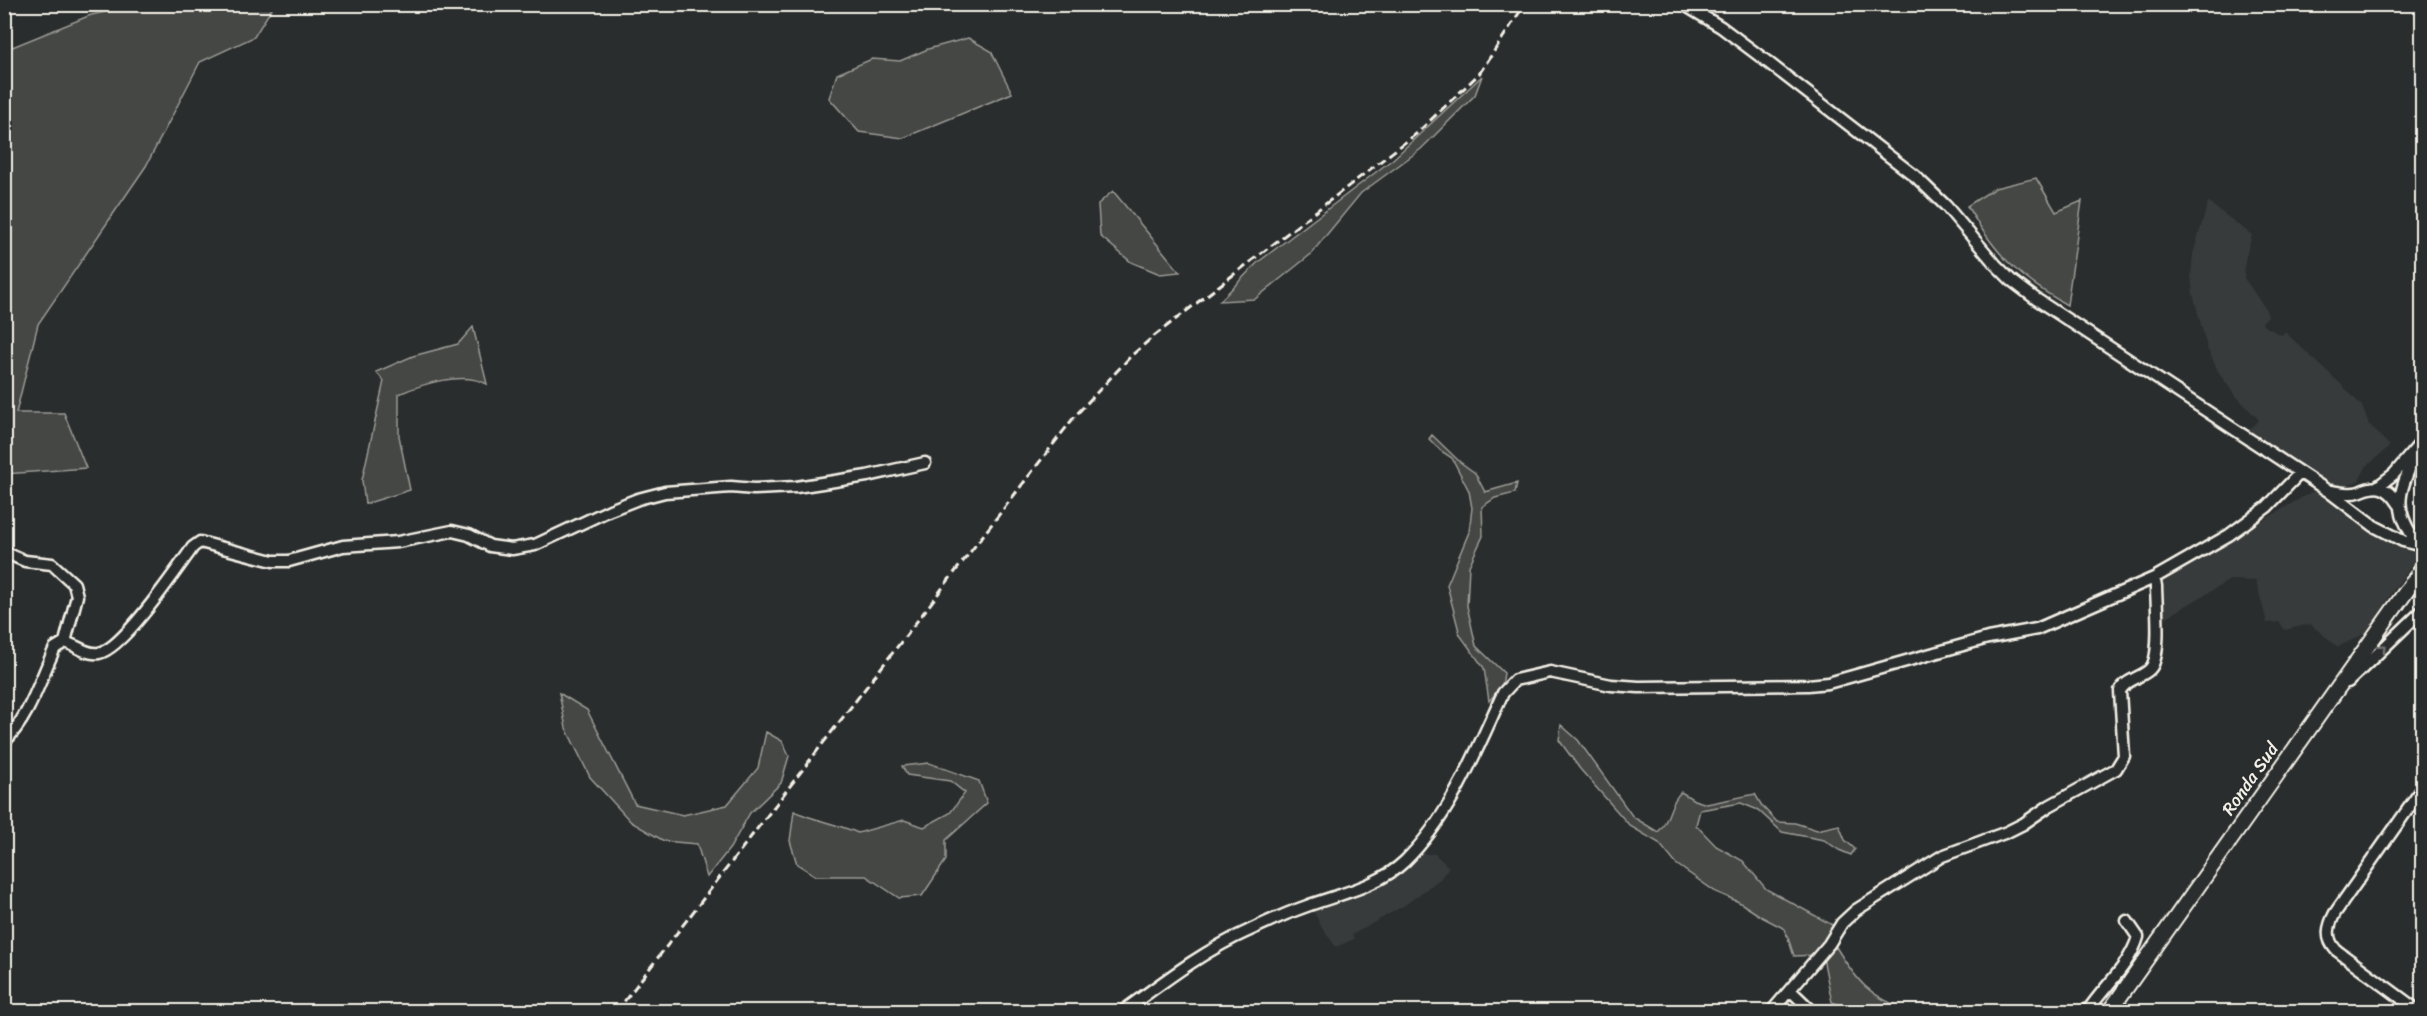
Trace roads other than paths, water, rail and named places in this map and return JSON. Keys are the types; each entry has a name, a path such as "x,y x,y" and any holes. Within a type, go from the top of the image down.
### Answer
{"main road":[{"name":"Ronda Sud","path":"2109,1011 2422,569"}],"street":[{"path":"1683,4 1721,27 1915,176 1946,206 2011,280 2328,491 2378,528 2403,541 2420,545"},
{"path":"2377,487 2394,474 2420,445"},
{"path":"2378,528 2387,528 2394,523 2400,507 2406,473 2420,445"},
{"path":"64,642 85,652 100,653 114,645 159,595 193,547 200,542 273,561 289,561 343,546 398,542 452,531 469,535 490,546 512,549 535,545 610,510 665,492 731,487 796,488 925,463"},
{"path":"1122,1011 1200,957 1246,932 1294,910 1378,880 1397,868 1426,838 1455,794 1503,693 1515,680 1550,672 1611,685 1639,687 1808,685 1828,683 1988,638 2037,629 2154,578 2229,535 2267,507 2300,473"},
{"path":"2328,491 2358,492 2366,487 2377,487 2390,494 2400,507 2405,527 2420,545"},
{"path":"2355,512 2353,502 2358,492"},
{"path":"4,552 25,561 52,564 74,584 77,596 64,642 55,648 26,712 15,730 4,741"},
{"path":"1771,1011 1829,944 1842,923 1857,910 1942,856 2013,829 2049,806 2109,774 2120,765 2124,756 2120,691 2125,684 2150,669 2156,658 2154,578"},
{"path":"2326,704 2422,611"},
{"path":"2420,1011 2336,950 2329,940 2328,927 2341,904 2422,789"},
{"path":"2087,1011 2111,984 2136,945 2138,937 2127,921"},
{"path":"1790,990 1813,1011"}],"railway":[{"path":"616,1012 1075,416 1131,356 1154,336 1416,134 1479,74 1525,4"}]}
